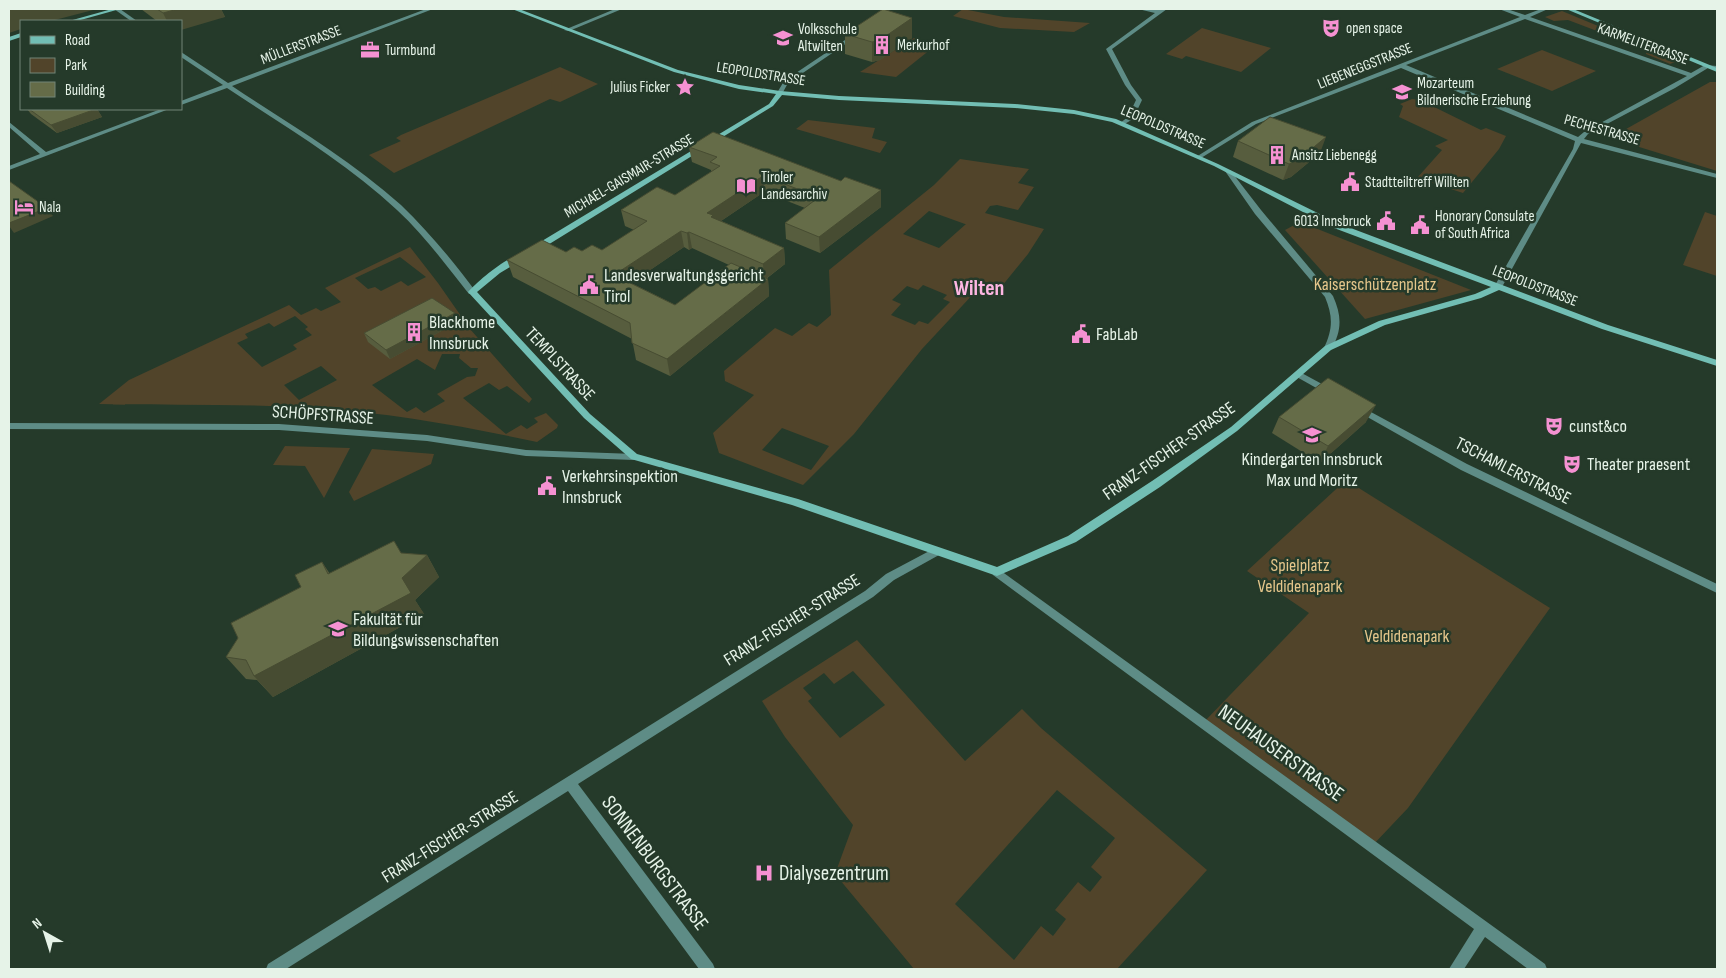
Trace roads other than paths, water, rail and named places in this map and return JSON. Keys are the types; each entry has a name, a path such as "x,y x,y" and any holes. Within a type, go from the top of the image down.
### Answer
{"street":[{"path":"76,20 117,9 133,20"},
{"name":"MÜLLERSTRASSE","path":"182,103 430,9"},
{"name":"LEOPOLDSTRASSE","path":"515,9 695,77 780,94 1015,106 1079,113 1123,123 1199,156 1338,226 1605,327 1717,363"},
{"path":"568,30 619,9"},
{"path":"1141,9 1161,11"},
{"name":"KARMELITERGASSE","path":"1502,9 1690,75 1706,66"},
{"name":"LIEBENEGGSTRASSE","path":"1199,156 1254,123 1545,9"},
{"path":"1570,9 1717,69"},
{"path":"1123,123 1131,118 1139,100 1128,85 1109,49 1161,11"},
{"name":"MICHAEL-GAISMAIR-STRASSE","path":"472,292 497,271 771,106 786,82 864,29"},
{"name":"TEMPLSTRASSE","path":"182,55 311,141 388,198 415,224 472,292 587,416 634,457 755,490 853,521 935,552"},
{"name":"PECHESTRASSE","path":"1400,65 1579,140 1717,176"},
{"path":"1498,287 1576,149 1579,140 1586,133 1673,87 1690,75"},
{"path":"9,168 163,110"},
{"path":"9,124 45,155"},
{"path":"1228,171 1258,212 1329,296 1336,312 1336,331 1328,348"},
{"name":"FRANZ-FISCHER-STRASSE","path":"997,572 1072,539 1156,484 1234,429 1328,348 1382,322 1478,296 1498,287"},
{"name":"TSCHAMLERSTRASSE","path":"1298,374 1464,467 1717,589"},
{"name":"SCHÖPFSTRASSE","path":"9,426 279,427 427,438 526,453 634,457"},
{"path":"935,552 997,572"},
{"name":"FRANZ-FISCHER-STRASSE","path":"273,969 869,594 890,576 935,552"},
{"name":"NEUHAUSERSTRASSE","path":"997,572 1540,969"},
{"name":"SONNENBURGSTRASSE","path":"568,782 708,969"},
{"path":"1456,969 1483,928"}],"place":[{"name":"open space","path":"1331,28"},
{"name":"Volksschule Altwilten","path":"783,38"},
{"name":"Merkurhof","path":"882,45"},
{"name":"Turmbund","path":"370,50"},
{"name":"Julius Ficker","path":"685,87"},
{"name":"Mozarteum Bildnerische Erziehung","path":"1402,92"},
{"name":"Ansitz Liebenegg","path":"1277,155"},
{"name":"Stadtteiltreff Willten","path":"1350,182"},
{"name":"Tiroler Landesarchiv","path":"746,186"},
{"name":"Nala","path":"24,207"},
{"name":"6013 Innsbruck","path":"1386,221"},
{"name":"Honorary Consulate of South Africa","path":"1420,225"},
{"name":"Landesverwaltungsgericht Tirol","path":"589,285"},
{"name":"Blackhome Innsbruck","path":"414,332"},
{"name":"FabLab","path":"1081,334"},
{"name":"cunst&co","path":"1554,426"},
{"name":"Kindergarten Innsbruck Max und Moritz","path":"1312,435"},
{"name":"Theater praesent","path":"1572,464"},
{"name":"Verkehrsinspektion Innsbruck","path":"547,486"},
{"name":"Fakultät für Bildungswissenschaften","path":"338,629"},
{"name":"Dialysezentrum","path":"764,873"}],"district":[{"name":"Wilten","path":"979,288"}],"park label":[{"name":"Kaiserschützenplatz","path":"1375,284"},
{"name":"Spielplatz Veldidenapark","path":"1300,575"},
{"name":"Veldidenapark","path":"1407,636"}]}
